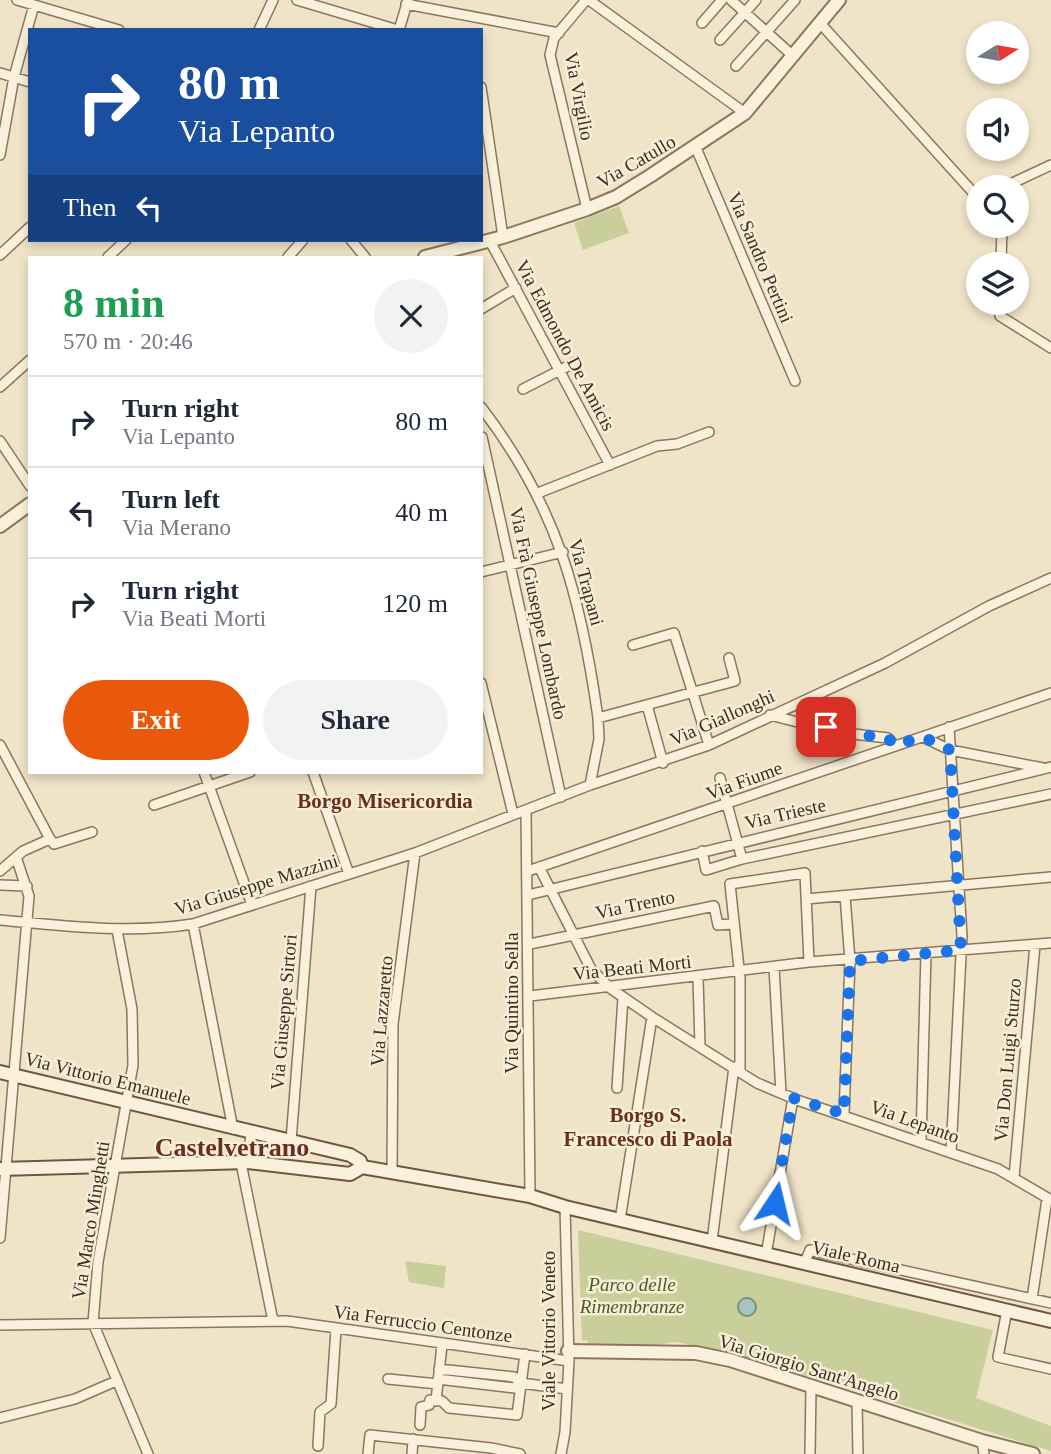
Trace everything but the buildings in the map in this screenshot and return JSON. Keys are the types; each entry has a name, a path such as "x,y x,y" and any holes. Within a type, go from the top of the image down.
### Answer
{"main road":[{"name":"Via Catullo","path":"445,254 587,209 616,197 696,148 744,113 820,23 833,2"},
{"path":"0,526 28,505"},
{"name":"Via Vittorio Emanuele","path":"6,1073 352,1156 360,1161 362,1167"},
{"path":"2,1169 244,1162 350,1174 362,1167"},
{"name":"Viale Roma","path":"362,1167 530,1196 565,1208 1051,1321"},
{"name":"Via Giorgio Sant'Angelo","path":"568,1356 696,1353 730,1360 857,1401 983,1448 1033,1454"}],"street":[{"path":"17,0 114,28"},
{"path":"260,28 273,0"},
{"path":"297,0 391,28"},
{"path":"588,0 744,113"},
{"name":"Via Virgilio","path":"587,209 550,55 559,33 588,0"},
{"path":"702,23 722,0"},
{"path":"731,0 792,55"},
{"path":"720,40 756,0"},
{"path":"736,66 795,0"},
{"path":"399,28 407,2 559,33"},
{"path":"1,153 14,77 34,5"},
{"path":"820,23 966,185"},
{"path":"0,73 28,81"},
{"path":"483,122 503,237"},
{"name":"Via Sandro Pertini","path":"696,148 795,381"},
{"path":"1029,175 1051,165"},
{"path":"0,255 28,229"},
{"name":"Via Edmondo De Amicis","path":"490,241 610,465"},
{"path":"109,256 124,242"},
{"path":"289,256 301,242"},
{"path":"353,242 364,256"},
{"path":"484,307 516,288"},
{"path":"1000,315 1051,348"},
{"path":"0,387 28,362"},
{"path":"523,389 576,362"},
{"name":"Via Trapani","path":"483,410 538,493 563,552 584,633 598,718 599,739 590,774 590,785"},
{"path":"483,437 496,427"},
{"path":"538,493 657,446 677,444 709,432"},
{"path":"0,441 28,483"},
{"name":"Via Frà Giuseppe Lombardo","path":"483,442 561,797"},
{"path":"483,571 563,552"},
{"name":"Via Giallonghi","path":"513,814 709,745 885,663 989,606 1051,579"},
{"path":"632,645 674,633 709,745"},
{"path":"598,718 735,681 729,658"},
{"path":"483,692 513,814"},
{"name":"Via Fiume","path":"528,871 1051,693"},
{"path":"647,705 663,762"},
{"path":"770,715 836,732 888,738 894,745"},
{"path":"949,727 961,950 951,1153"},
{"path":"923,737 950,750 1048,768"},
{"path":"0,746 54,844 92,832"},
{"name":"Via Trieste","path":"528,895 1048,768"},
{"path":"205,774 252,905"},
{"path":"154,805 244,774"},
{"path":"314,774 349,874"},
{"path":"720,778 741,859"},
{"path":"702,851 706,870 741,859 1051,794"},
{"name":"Via Quintino Sella","path":"526,810 530,944 530,1196"},
{"name":"Via Giuseppe Mazzini","path":"0,920 117,930 193,924 415,853 513,814"},
{"path":"0,871 16,857 50,839"},
{"name":"Via Lazzaretto","path":"392,1173 393,1024 415,853"},
{"path":"0,1238 6,1073 28,922 27,886 16,857"},
{"name":"Via Lepanto","path":"539,867 591,969 610,988 652,1017 757,1083 1014,1177 1049,1199 1032,1299"},
{"path":"712,1241 737,1069 740,978 732,924 730,884 805,873 809,962 850,961 1051,943"},
{"path":"806,899 1051,877"},
{"path":"0,885 27,886"},
{"name":"Via Giuseppe Sirtori","path":"290,1141 311,886"},
{"path":"844,1114 850,961 845,896"},
{"name":"Via Trento","path":"530,944 714,906 718,925 732,924"},
{"path":"193,924 233,1129"},
{"name":"Via Marco Minghetti","path":"117,930 134,1036 116,1165 98,1262 93,1323 148,1454"},
{"name":"Via Don Luigi Sturzo","path":"1014,1177 1035,945"},
{"path":"921,1141 926,953"},
{"name":"Via Beati Morti","path":"530,996 698,978 809,962"},
{"path":"774,967 782,1093"},
{"path":"698,978 700,1046"},
{"path":"617,1088 623,998"},
{"path":"620,1220 652,1017"},
{"path":"766,1255 793,1098"},
{"path":"251,1133 244,1162 273,1321"},
{"name":"Viale Vittorio Veneto","path":"561,1454 568,1356 565,1208"},
{"path":"804,1264 810,1250 1051,1303"},
{"path":"1007,1310 998,1357 1051,1370"},
{"name":"Via Ferruccio Centonze","path":"0,1325 273,1321 442,1345 568,1356"},
{"path":"318,1446 320,1412 331,1404 336,1329"},
{"path":"436,1401 442,1345"},
{"path":"420,1425 421,1407 429,1405 430,1400 449,1408 517,1415 525,1354"},
{"path":"388,1379 439,1377 515,1388 521,1383 567,1389"},
{"path":"0,1418 75,1399 116,1381"},
{"path":"810,1454 811,1387"},
{"path":"857,1401 858,1454"},
{"path":"368,1454 370,1435 414,1440 453,1449 520,1454"},
{"path":"412,1454 414,1440"}],"green space":[{"path":"619,206 629,233 583,250 574,223"},
{"name":"Parco delle Rimembranze","path":"578,1230 993,1330 976,1398 1051,1426 1051,1451 765,1363 766,1360 759,1361 677,1342 648,1346 588,1345 587,1340 582,1341"},
{"path":"405,1261 446,1266 444,1288 409,1282"}],"water":[{"path":"747,1298 753,1301 756,1307 753,1313 747,1316 741,1313 738,1307 741,1301"}],"district":[{"name":"Borgo Misericordia","path":"385,801"},
{"name":"Borgo S. Francesco di Paola","path":"648,1127"},
{"name":"Castelvetrano","path":"232,1147"}],"route":[{"path":"775,1203 793,1098 844,1114 850,961 961,950 950,750 923,737 894,745 888,738 836,732 826,727"}]}
